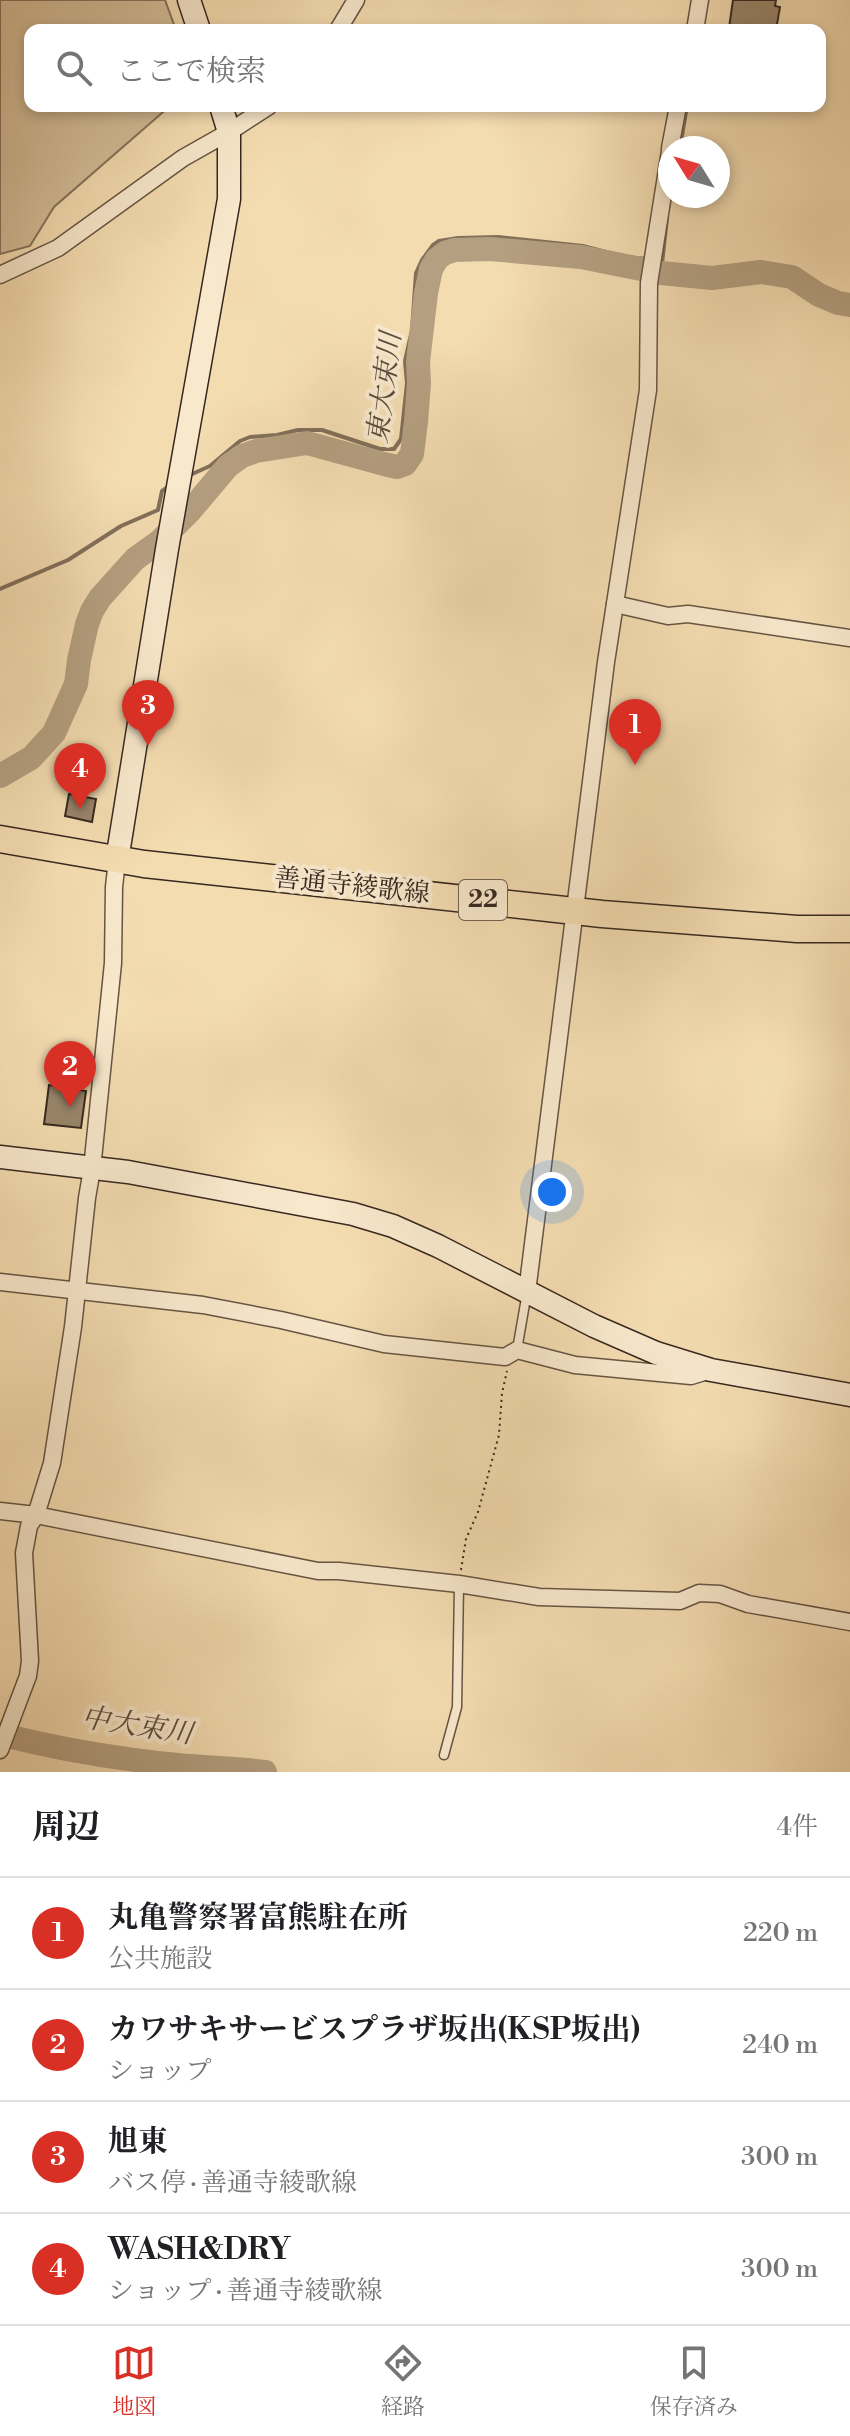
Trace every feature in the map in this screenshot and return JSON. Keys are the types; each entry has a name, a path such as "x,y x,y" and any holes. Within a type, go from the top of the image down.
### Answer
{"main road":[{"name":"善通寺綾歌線","path":"0,839 117,860 575,910 723,924 850,929"}],"street":[{"path":"189,0 197,24"},
{"path":"342,24 356,0"},
{"path":"696,24 700,0"},
{"path":"5,1739 28,1676 30,1661 24,1553 29,1526 36,1515 52,1463 77,1293 113,963 117,860 167,549 229,199 229,132 223,112"},
{"path":"0,275 58,248 183,158 260,112"},
{"path":"672,136 677,112"},
{"path":"527,1292 615,604 648,390 649,283 661,208"},
{"path":"615,604 668,616 688,614 850,638"},
{"path":"0,1157 128,1172 353,1214 393,1226 438,1246 594,1326 656,1353 711,1370 850,1395"},
{"path":"0,1282 203,1305 384,1344 505,1357 514,1352 575,1365 691,1376 711,1370"},
{"path":"0,1511 36,1515 318,1571 459,1584 539,1597 680,1601 699,1593 720,1594 748,1604 850,1622"}],"lane":[{"path":"514,1352 527,1292"},
{"path":"444,1755 457,1707 459,1584"}],"path":[{"path":"459,1584 464,1545 478,1512 499,1435 502,1393 514,1352"}],"shaded area":[{"path":"0,0 165,0 174,24 24,24 24,112 163,112 54,207 30,246 0,254"}],"building":[{"path":"733,0 776,0 775,6 780,7 777,24 730,24"},
{"path":"69,794 96,799 92,822 65,816"},
{"path":"49,1085 86,1091 81,1128 44,1124"}],"waterway":[{"path":"682,136 686,112"},
{"path":"661,273 667,218"},
{"path":"190,475 210,466 240,441 298,430 322,430 380,449 394,449 401,439 407,383 405,361 412,330 416,273 422,260 439,241 498,237 583,246 625,257 648,259"},
{"path":"439,241 445,253"},
{"name":"東大束川","path":"0,776 31,758 54,733 76,684 87,624 100,598 135,559 160,541 190,511 228,466 256,451 307,443 397,467 405,464 412,454 416,422 418,362 426,293 431,269 445,253 490,249 581,257 661,273 712,278 761,272 792,277 819,295 850,305"},
{"path":"0,589 68,560 121,526 158,510 162,491 168,487"},
{"name":"中大束川","path":"0,1734 133,1760 265,1772"}],"place":[{"name":"旭東","path":"148,746"},
{"name":"丸亀警察署富熊駐在所","path":"635,765"},
{"name":"WASH&DRY","path":"80,809"},
{"name":"カワサキサービスプラザ坂出(KSP坂出)","path":"70,1107"}]}
